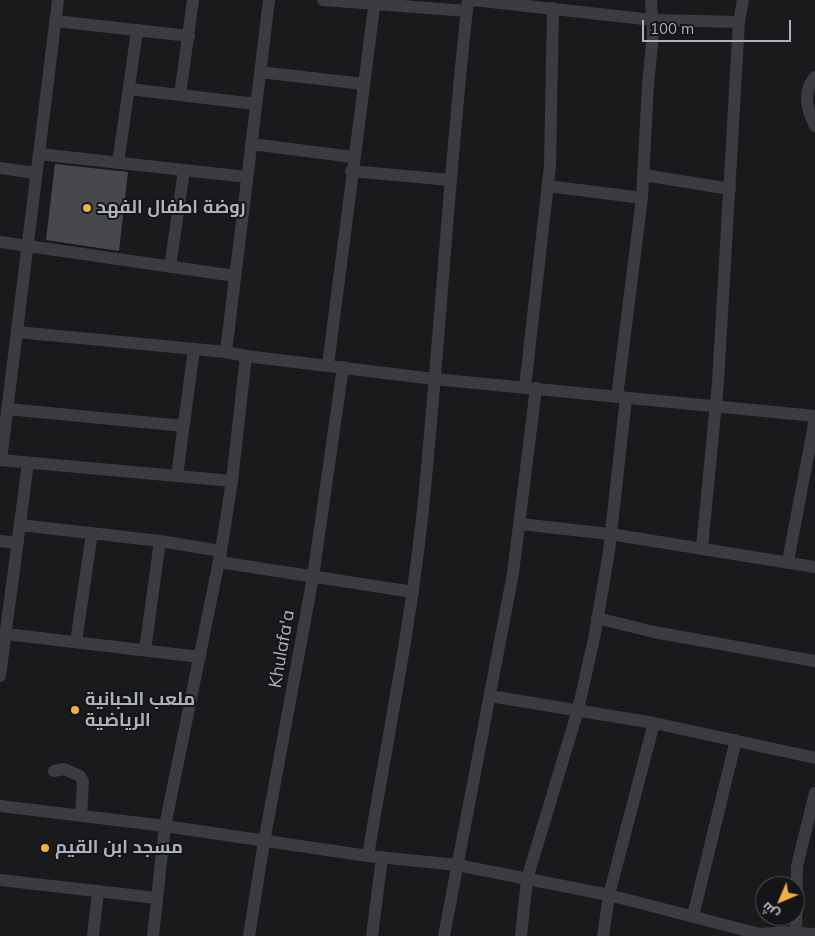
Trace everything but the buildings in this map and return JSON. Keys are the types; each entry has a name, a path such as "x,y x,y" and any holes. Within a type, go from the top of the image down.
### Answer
{"street":[{"path":"58,0 8,409 0,460 232,480"},
{"path":"180,95 193,0"},
{"path":"226,352 269,0"},
{"path":"323,0 554,8 653,20 739,22"},
{"path":"521,936 527,879 578,710 597,618 610,534 621,397 644,175 653,20 651,0"},
{"path":"702,548 716,405 739,22 744,0"},
{"path":"328,365 362,84 375,2"},
{"path":"368,856 413,592 434,379 450,180 469,4"},
{"path":"444,936 490,696 520,524 548,186 554,8"},
{"path":"55,21 189,36"},
{"path":"118,163 137,31"},
{"path":"260,72 362,84"},
{"path":"815,77 808,85 806,100 815,126"},
{"path":"129,89 256,104"},
{"path":"251,144 353,156"},
{"path":"39,154 247,177"},
{"path":"0,168 36,173"},
{"path":"170,267 184,170"},
{"path":"351,171 450,180"},
{"path":"644,175 730,189"},
{"path":"548,186 642,198"},
{"path":"0,242 235,276"},
{"path":"17,332 226,352 434,379 716,405 815,418 788,561"},
{"path":"177,476 194,349"},
{"path":"153,936 165,826 220,557 232,480 246,356"},
{"name":"Khulafa'a","path":"249,936 264,842 313,577 343,368"},
{"path":"8,409 184,426"},
{"path":"0,676 1,654 6,634 28,463"},
{"path":"520,524 610,534 788,561 815,567"},
{"path":"20,526 160,541 220,557 313,577 413,592"},
{"path":"76,642 92,533"},
{"path":"0,541 18,543"},
{"path":"145,650 160,541"},
{"path":"597,618 654,632 815,661"},
{"path":"6,634 200,657"},
{"path":"490,696 654,723 815,758"},
{"path":"603,936 608,895 654,723"},
{"path":"693,916 736,740"},
{"path":"54,771 64,769 80,776 83,782 80,816"},
{"path":"796,933 797,866 810,837 815,793"},
{"path":"0,806 165,826 368,856 457,865 608,895 760,935 815,934"},
{"path":"372,936 382,857"},
{"path":"0,880 156,898"},
{"path":"93,936 98,891"}],"place":[{"name":"روضة اطفال الفهد","path":"87,208"},
{"name":"ملعب الحبانية الرياضية","path":"75,710"},
{"name":"مسجد ابن القيم","path":"45,848"}]}
